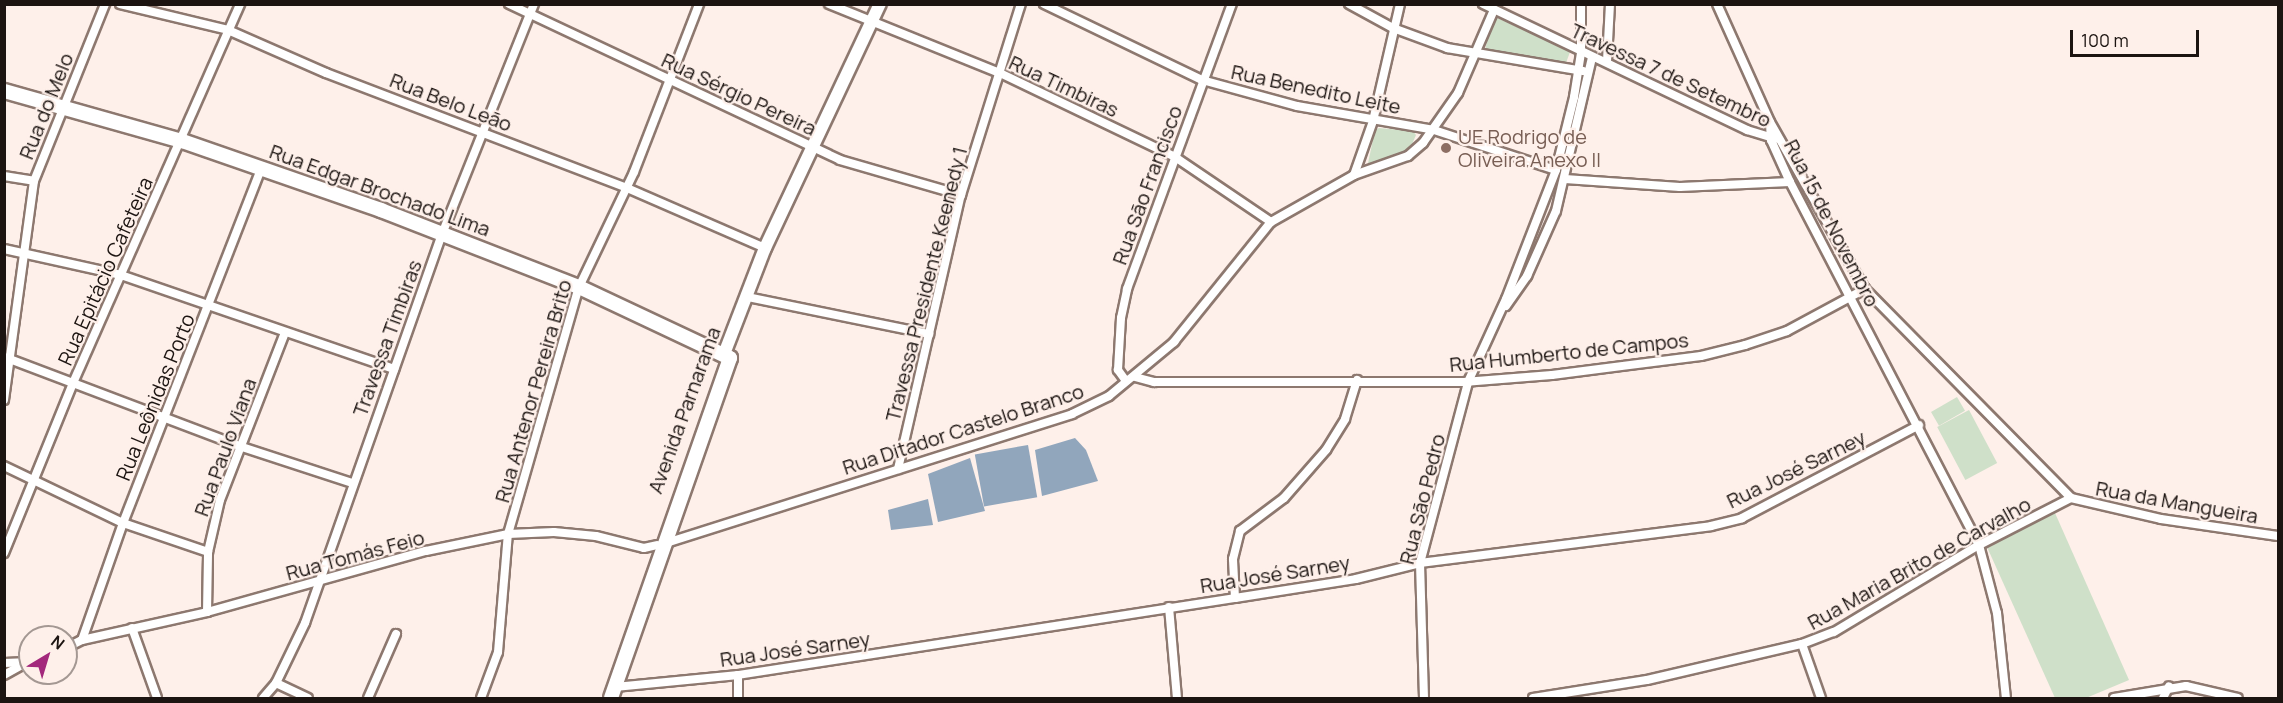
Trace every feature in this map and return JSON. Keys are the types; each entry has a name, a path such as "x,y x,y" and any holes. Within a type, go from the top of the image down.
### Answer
{"main road":[{"name":"Rua Edgar Brochado Lima","path":"4,91 182,141 262,167 579,287 727,356"},
{"name":"Avenida Parnarama","path":"609,692 727,356"}],"street":[{"name":"Rua do Melo","path":"4,400 8,357 27,252 34,181 105,4"},
{"name":"Rua Belo Leão","path":"120,4 228,30 326,73 627,188 768,249"},
{"name":"Rua Epitácio Cafeteira","path":"4,553 73,383 182,141 240,4"},
{"name":"Rua Sérgio Pereira","path":"509,4 815,145 840,160 961,195"},
{"name":"Travessa Timbiras","path":"263,699 276,683 305,623 352,483 442,234 534,4"},
{"name":"Rua Antenor Pereira Brito","path":"482,699 498,652 508,534 579,287 627,188 672,81 699,4"},
{"name":"Rua Timbiras","path":"830,4 1000,73 1175,157 1271,222"},
{"name":"Avenida Parnarama","path":"727,356 768,249 880,4"},
{"name":"Travessa Presidente Keenedy 1","path":"898,469 961,195 1021,4"},
{"name":"Rua Benedito Leite","path":"1044,4 1202,80 1297,106 1434,130 1556,170"},
{"name":"Rua São Francisco","path":"1131,379 1119,370 1121,318 1127,289 1202,80 1232,4"},
{"path":"1349,4 1393,28 1476,54 1588,72"},
{"path":"1354,175 1373,121 1400,4"},
{"name":"Travessa 7 de Setembro","path":"1483,4 1581,53 1607,61 1771,140 1781,138"},
{"path":"1607,61 1610,4"},
{"path":"1717,4 1770,122"},
{"name":"Rua São Pedro","path":"1424,699 1420,563 1468,382 1499,316 1556,170 1581,53 1583,5"},
{"name":"Rua Ditador Castelo Branco","path":"663,538 898,469 1072,414 1109,396 1131,379 1188,326 1271,222 1354,175 1369,173 1408,156 1434,130 1458,93 1494,10"},
{"name":"Rua São Pedro","path":"1499,316 1527,276 1565,179 1592,57"},
{"name":"Rua 15 de Novembro","path":"1770,122 1865,290 2071,498"},
{"name":"Rua 15 de Novembro","path":"1770,122 1771,140 1790,182 1919,425 1979,545 1997,613 2006,699"},
{"name":"Rua Leônidas Porto","path":"82,639 123,523 166,419 262,167"},
{"path":"4,176 34,181"},
{"path":"1565,179 1680,187 1790,182"},
{"path":"1825,249 1839,244"},
{"path":"4,249 27,252 121,274 210,303 285,332 394,369"},
{"name":"Rua Humberto de Campos","path":"1131,379 1154,382 1357,380 1468,382 1701,356 1786,331 1865,290"},
{"path":"749,297 929,334"},
{"name":"Rua Paulo Viana","path":"207,612 208,552 220,500 285,332"},
{"path":"8,357 242,447 352,483"},
{"path":"1236,598 1233,559 1240,531 1284,498 1326,450 1345,419 1357,380"},
{"name":"Rua José Sarney","path":"609,692 738,675 1356,579 1420,563 1742,518 1919,425"},
{"path":"4,466 123,523 208,552"},
{"name":"Rua da Mangueira","path":"2071,498 2151,517 2278,536"},
{"name":"Rua Maria Brito de Carvalho","path":"1533,699 1647,680 1802,644 1843,627 1979,545 2071,498"},
{"name":"Rua Tomás Feio","path":"78,641 132,627 207,612 426,551 508,534 554,532 596,536 644,548 663,538"},
{"path":"1169,607 1177,699"},
{"path":"132,627 157,699"},
{"path":"368,699 396,634"},
{"path":"1802,644 1821,699"},
{"path":"4,675 18,667"},
{"path":"738,675 738,699"},
{"path":"276,683 308,699"},
{"path":"2163,699 2169,686"},
{"path":"2114,699 2169,686 2213,690 2238,699"}],"green space":[{"path":"1493,16 1566,49 1570,52 1566,63 1485,50"},
{"path":"1379,128 1413,131 1416,135 1410,149 1399,157 1367,168 1375,130"},
{"path":"1957,397 1965,411 1939,426 1931,412"},
{"path":"1969,410 1997,463 1965,480 1937,427"},
{"path":"2055,513 2129,680 2086,698 2055,698 1987,547"}],"water":[{"path":"1075,438 1086,450 1098,481 1042,496 1035,450"},
{"path":"1028,445 1037,497 984,507 975,454"},
{"path":"970,458 985,511 938,522 928,474"},
{"path":"928,499 933,525 891,530 888,510"}],"place":[{"name":"UE Rodrigo de Oliveira Anexo II","path":"1446,148"}]}
